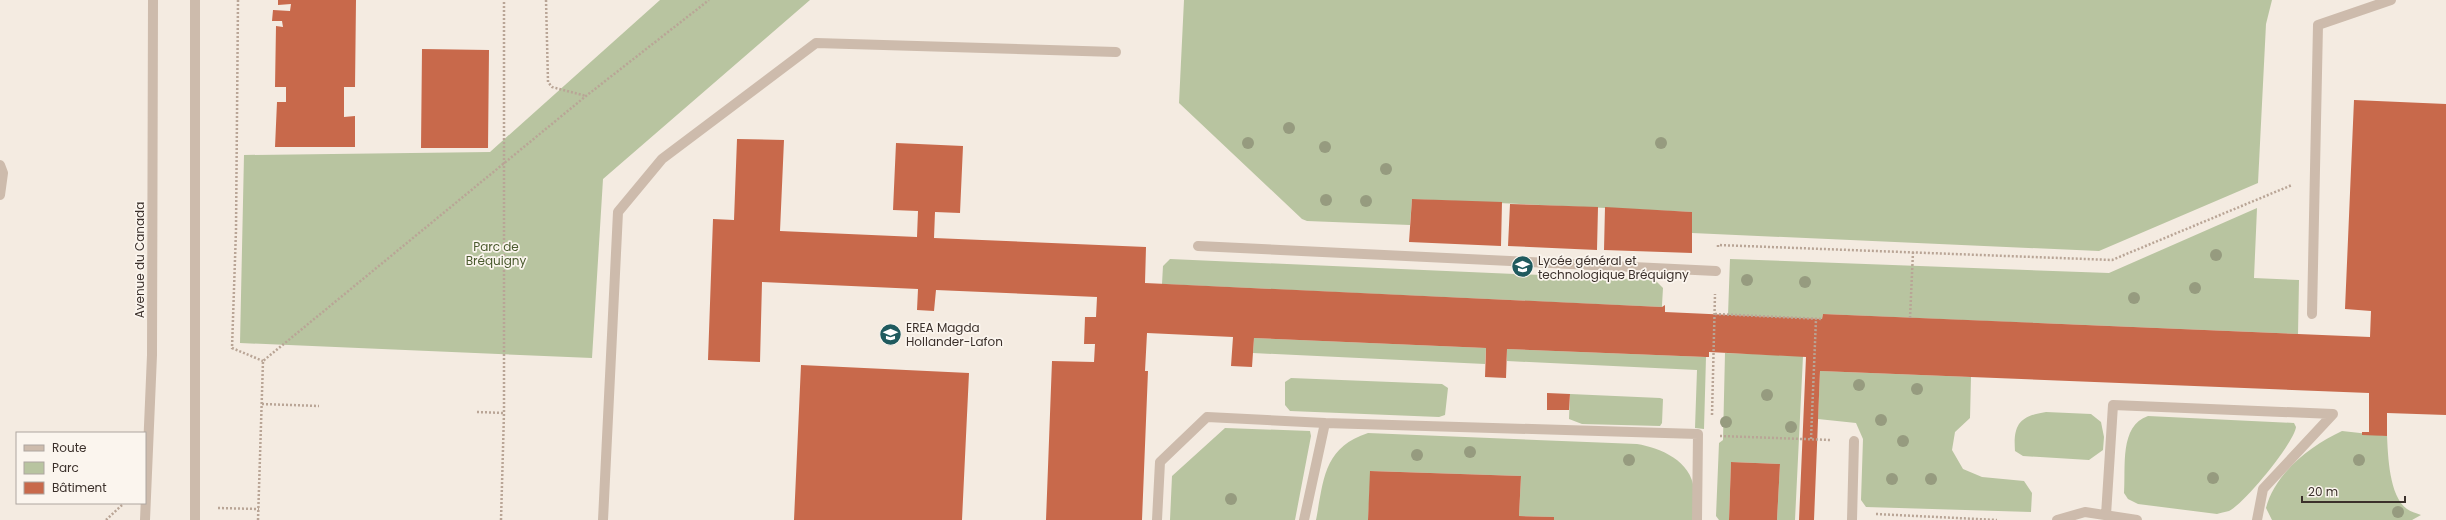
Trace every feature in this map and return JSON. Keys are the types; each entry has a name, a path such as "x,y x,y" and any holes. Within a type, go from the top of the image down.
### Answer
{"street":[{"name":"Avenue du Canada","path":"146,496 152,355 153,0"},
{"path":"194,520 195,0"},
{"path":"2312,314 2318,25 2391,0"},
{"path":"603,520 618,212 662,159 816,43 1116,52"},
{"path":"0,165 3,180 0,195"},
{"path":"1198,246 1716,270"},
{"path":"2106,515 2114,405 2333,414 2263,489 2257,520"},
{"path":"1157,520 1160,462 1208,417 1325,423 1698,434 1697,520"},
{"path":"1304,520 1325,423"},
{"path":"1852,517 1854,441"},
{"name":"Avenue du Canada","path":"145,520 146,504"},
{"path":"2057,520 2085,512 2137,520"}],"path":[{"path":"238,0 236,230 232,348 263,361"},
{"path":"501,520 504,413 504,0"},
{"path":"546,0 548,82 552,87 586,96"},
{"path":"258,520 263,361 586,96 709,0"},
{"path":"1734,245 2112,260 2316,175"},
{"path":"1910,318 1913,252"},
{"path":"1711,435 1716,270"},
{"path":"1715,314 1822,319"},
{"path":"1811,439 1816,319"},
{"path":"262,404 319,406"},
{"path":"476,412 504,413"},
{"path":"1698,434 1854,441"},
{"path":"106,520 123,504"},
{"path":"1852,517 1997,520"}],"green space":[{"name":"Parc de Bréquigny","path":"660,0 810,0 603,179 592,358 240,343 244,155 490,152"},
{"path":"1184,0 2272,0 2266,24 2258,183 2099,251 1692,233 1692,212 1412,199 1410,225 1307,221 1302,219 1179,103"},
{"path":"2257,208 2254,278 2299,280 2298,334 1823,314 1822,319 1728,315 1730,259 2109,273"},
{"path":"1170,259 1655,280 1663,288 1662,307 1162,284 1163,266"},
{"path":"1254,338 1486,348 1485,364 1253,353"},
{"path":"1507,349 1706,357 1704,429 1695,428 1697,370 1507,361"},
{"path":"1725,353 1803,356 1795,520 1777,520 1780,464 1731,462 1729,520 1719,520 1716,516 1719,443 1723,440"},
{"path":"1820,371 1971,377 1970,418 1955,432 1952,450 1963,469 1982,477 2024,481 2032,493 2031,512 1866,507 1861,500 1863,439 1856,423 1818,419"},
{"path":"1291,378 1442,384 1448,388 1445,415 1439,417 1290,411 1285,405 1285,382"},
{"path":"1570,394 1660,398 1663,399 1662,423 1660,426 1582,424 1569,419"},
{"path":"2046,412 2091,414 2101,422 2104,437 2103,450 2089,460 2023,456 2015,451 2015,434 2020,423 2030,416"},
{"path":"2148,416 2294,423 2296,427 2287,446 2256,486 2236,506 2229,511 2217,514 2138,504 2128,499 2124,493 2125,460 2128,438 2132,429 2139,421"},
{"path":"1225,428 1310,431 1311,436 1295,520 1170,520 1172,476"},
{"path":"2342,431 2387,436 2391,475 2396,495 2407,509 2421,515 2412,520 2272,520 2266,508 2277,483 2295,462 2306,453 2318,444"},
{"path":"1368,433 1637,444 1646,446 1665,453 1681,464 1687,471 1692,479 1695,493 1694,520 1554,520 1554,517 1519,516 1521,476 1371,471 1368,520 1316,520 1324,478 1334,456 1342,447 1353,439"}],"building":[{"path":"278,0 356,0 355,87 344,87 344,117 355,116 355,147 275,147 277,102 286,102 286,87 275,87 276,26 283,27 282,21 272,21 273,10 290,11 291,4 278,5"},
{"path":"422,49 489,50 488,148 421,148"},
{"path":"2354,100 2446,104 2446,415 2387,413 2387,436 2362,435 2362,432 2369,432 2369,393 1820,371 1814,520 1799,520 1806,357 1709,352 1709,357 1706,357 1507,349 1506,378 1485,377 1486,348 1254,338 1252,367 1231,366 1233,337 1147,333 1145,371 1148,371 1142,520 1046,520 1052,361 1094,362 1095,344 1084,344 1085,317 1096,317 1097,297 936,290 934,311 917,310 918,289 762,282 760,362 708,360 713,219 734,220 737,139 784,140 780,231 917,237 918,211 893,210 896,143 963,146 960,213 935,212 934,238 1146,247 1145,283 1662,307 1665,305 1665,312 1822,319 1823,314 2370,337 2371,311 2345,309"},
{"path":"1412,199 1502,202 1501,246 1409,242"},
{"path":"1510,204 1598,207 1597,250 1508,246"},
{"path":"1605,207 1692,212 1692,253 1604,250"},
{"path":"801,365 969,373 962,520 794,520"},
{"path":"1547,393 1570,394 1569,410 1547,410"},
{"path":"1731,462 1780,464 1777,520 1729,520"},
{"path":"1370,471 1521,476 1519,516 1554,517 1554,520 1368,520"}],"place":[{"name":"Lycée général et technologique Bréquigny","path":"1522,267"},
{"name":"EREA Magda Hollander-Lafon","path":"891,334"}]}
